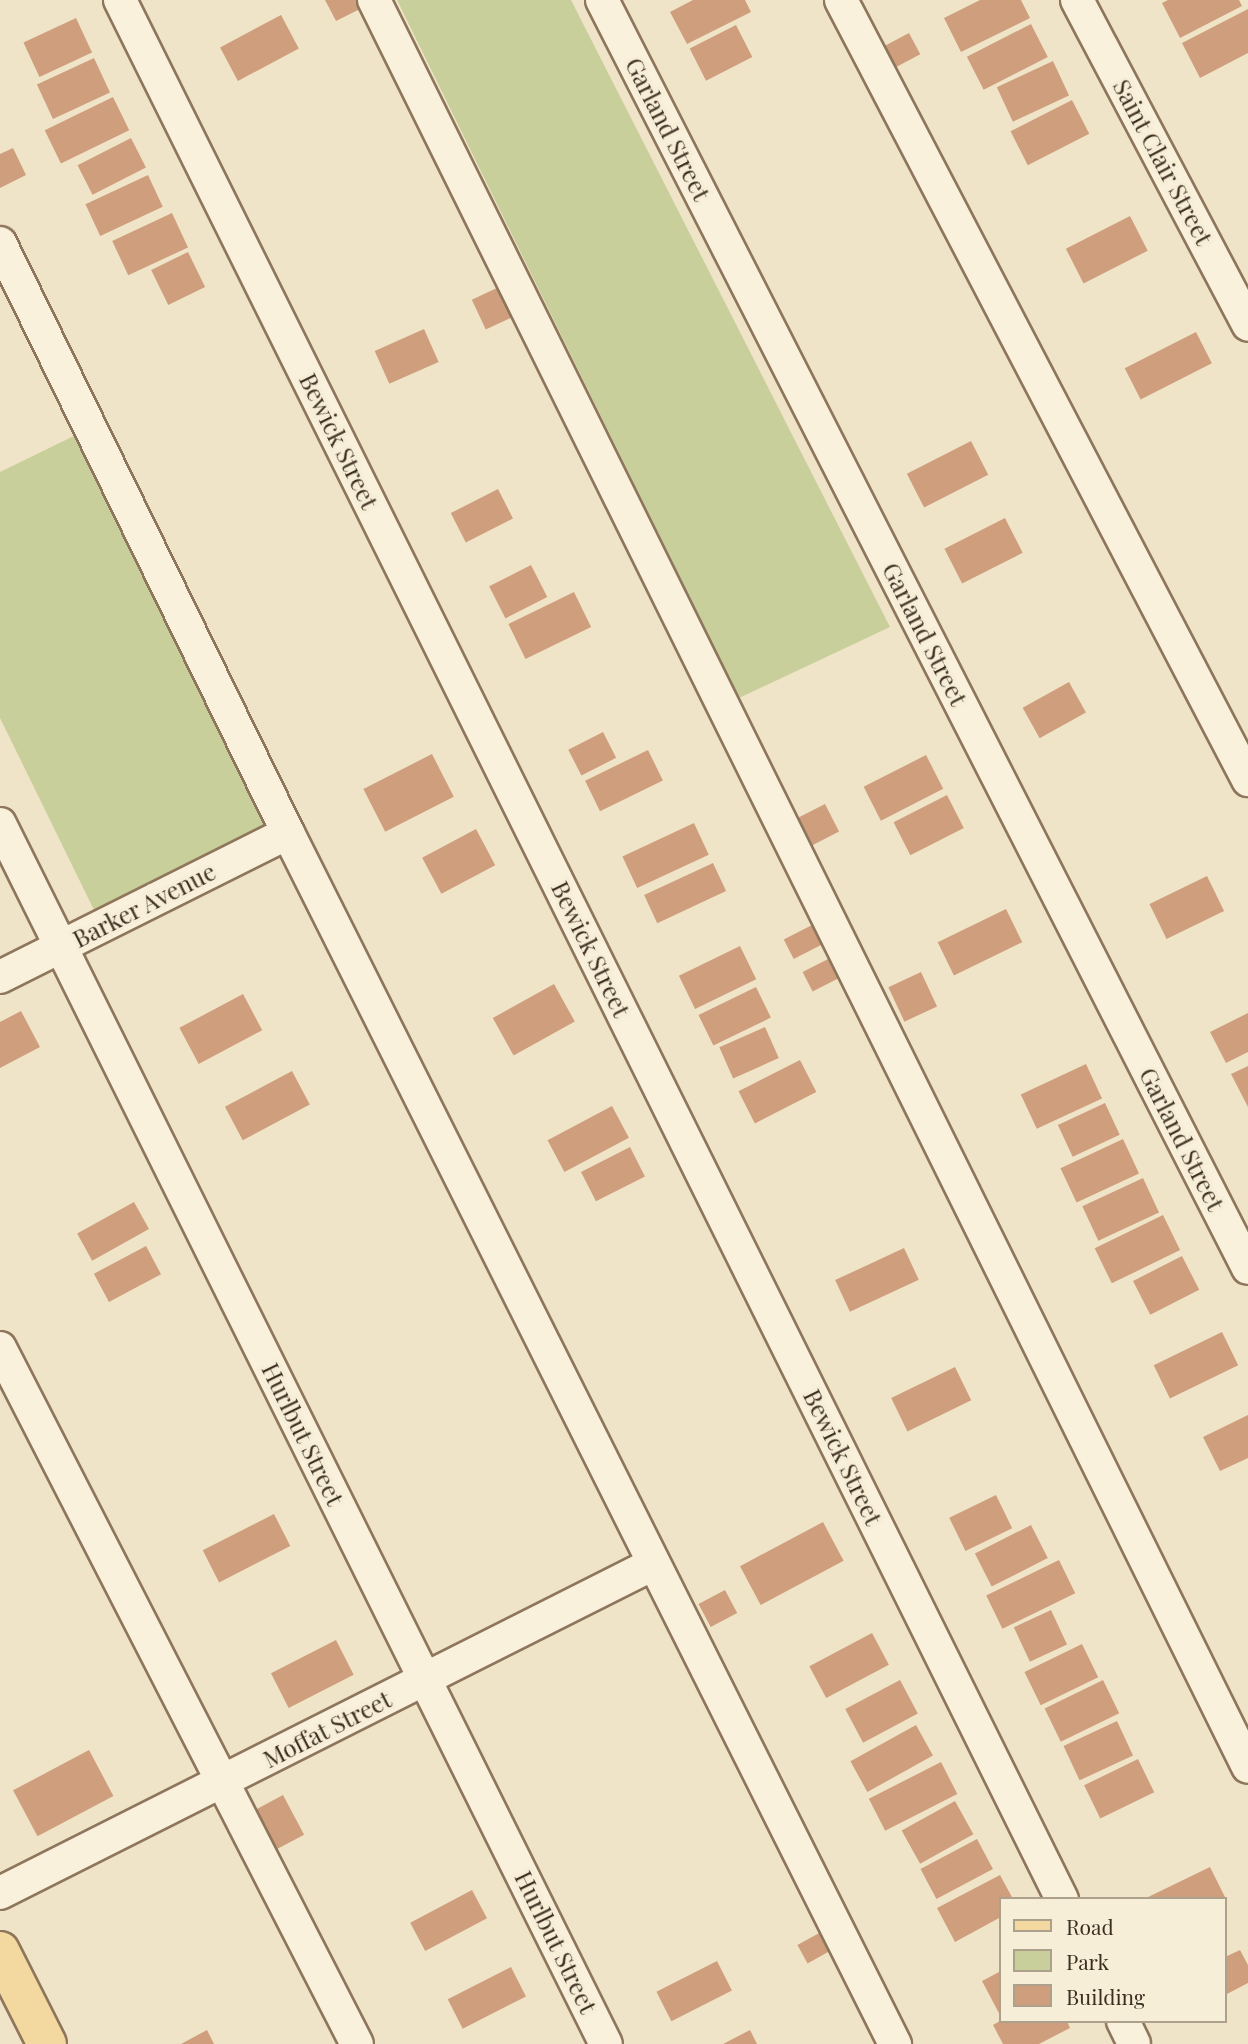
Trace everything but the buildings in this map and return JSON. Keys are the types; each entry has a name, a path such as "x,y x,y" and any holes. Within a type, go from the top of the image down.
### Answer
{"main road":[{"path":"0,1951 47,2044"}],"street":[{"name":"Bewick Street","path":"120,0 1061,1897"},
{"path":"374,0 1248,1767"},
{"name":"Garland Street","path":"602,0 1248,1268"},
{"path":"841,0 1248,780"},
{"name":"Saint Clair Street","path":"1077,0 1248,325"},
{"path":"0,243 288,833 895,2044"},
{"name":"Hurlbut Street","path":"0,824 606,2044"},
{"name":"Barker Avenue","path":"0,978 288,833"},
{"path":"0,1348 357,2044"},
{"name":"Moffat Street","path":"0,1893 653,1564"},
{"path":"1124,2023 1134,2044"}],"green space":[{"path":"397,0 571,0 890,627 739,698"},
{"path":"82,432 273,822 94,910 0,718 0,472"}]}
